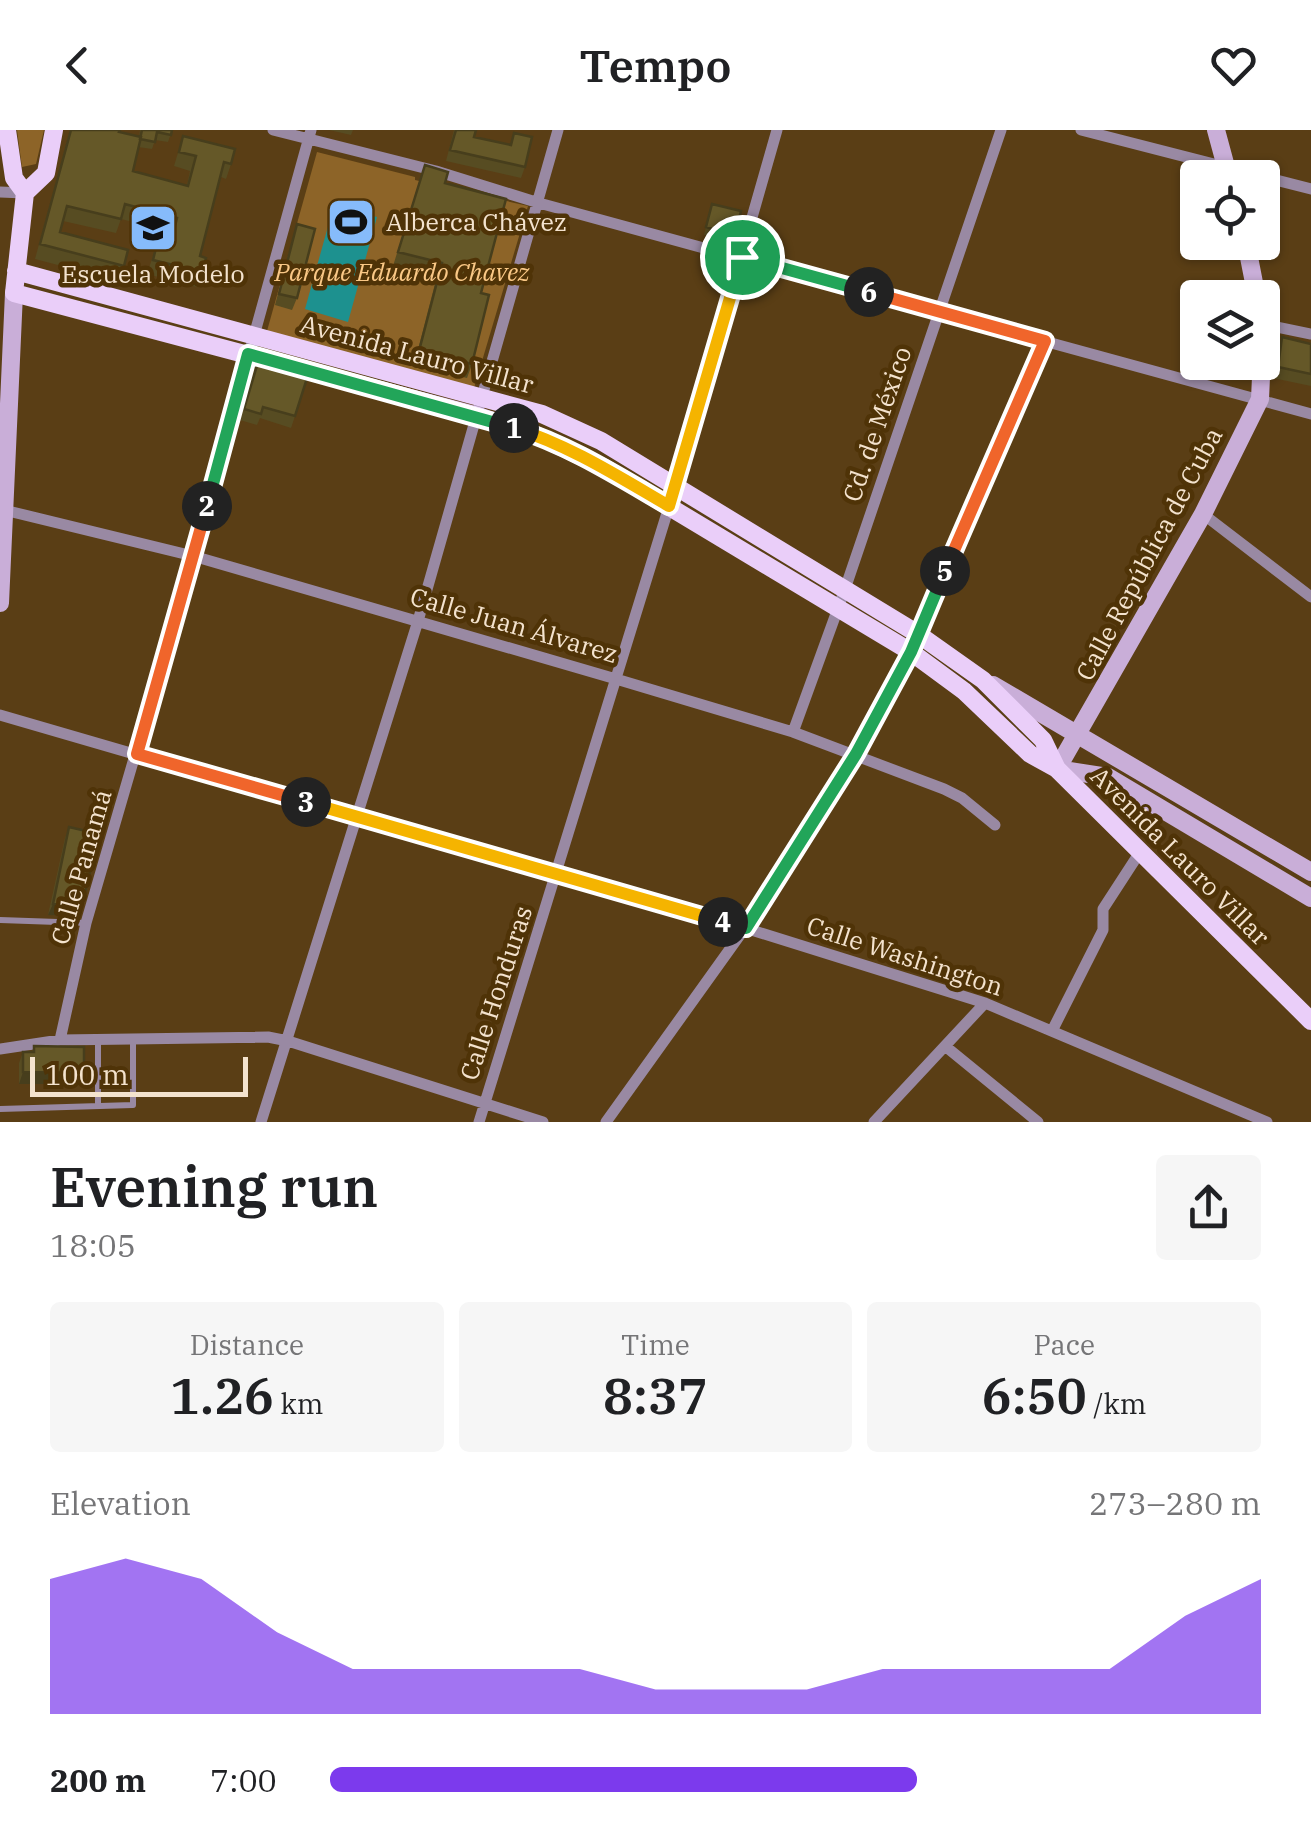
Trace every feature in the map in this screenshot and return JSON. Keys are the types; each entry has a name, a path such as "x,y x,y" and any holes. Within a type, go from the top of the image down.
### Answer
{"main road":[{"path":"0,602 4,412 24,193 14,178 7,130"},
{"path":"24,193 46,174 54,130"},
{"path":"1216,130 1224,160"},
{"name":"Avenida Lauro Villar","path":"16,271 254,335 480,407 604,468 836,608 983,680 1043,740 1057,769"},
{"name":"Avenida Lauro Villar","path":"14,293 248,354 480,407 542,414 586,434 845,588 915,644 1030,754 1057,769 1311,1021"},
{"name":"Calle República de Cuba","path":"1057,769 1203,514 1260,399 1261,380"},
{"path":"983,680 1311,872"},
{"path":"1057,769 1108,776 1311,898"},
{"path":"1233,852 1246,832"}],"street":[{"path":"274,130 309,135 538,203 1311,414"},
{"path":"262,1122 418,620 558,130"},
{"name":"Calle Honduras","path":"479,1122 675,487 777,130"},
{"name":"Cd. de México","path":"792,732 1001,130"},
{"path":"1081,130 1183,160"},
{"name":"Calle Panamá","path":"60,1040 86,923 137,754 309,135"},
{"path":"1280,183 1311,189"},
{"path":"0,192 24,193"},
{"path":"1280,328 1311,334"},
{"path":"606,1122 746,928 856,754 915,644 1045,341"},
{"name":"Calle Juan Álvarez","path":"4,510 193,556 792,732 962,798 995,825"},
{"path":"1203,514 1311,597"},
{"name":"Calle Washington","path":"0,714 746,928 985,1003 1259,1120"},
{"path":"1052,1031 1104,930 1102,908 1140,852"},
{"path":"874,1122 985,1003"},
{"path":"0,1049 60,1040 268,1038 544,1122"},
{"path":"945,1046 1038,1122"}],"lane":[{"path":"0,920 86,923"},
{"path":"98,1039 98,1105"},
{"path":"0,1109 133,1105 133,1039"}],"green space":[{"path":"17,130 44,130 36,164 22,167"},
{"name":"Parque Eduardo Chavez","path":"317,152 528,206 474,388 267,331"}],"water":[{"path":"334,205 377,217 348,322 305,309"}],"building":[{"path":"71,130 120,130 141,137 133,171 188,186 196,156 179,152 183,136 235,149 231,164 224,162 200,256 206,258 202,272 153,260 157,244 170,247 177,218 125,204 121,219 67,206 60,232 128,250 124,266 40,244"},
{"path":"142,130 172,130 171,135 157,132 155,142 140,139"},
{"path":"456,130 476,130 474,137 511,145 514,133 532,137 525,167 450,150"},
{"path":"425,165 448,172 445,183 506,199 481,293 489,295 472,364 419,351 442,263 398,252"},
{"path":"712,204 741,211 735,235 706,227"},
{"path":"297,224 315,229 297,298 279,294"},
{"path":"1282,337 1311,344 1311,374 1280,367"},
{"path":"259,359 309,372 295,416 263,407 261,414 244,409"},
{"path":"69,827 99,834 82,905 53,904"},
{"path":"34,1046 84,1047 84,1073 23,1072 23,1052 34,1052"}],"place":[{"name":"Alberca Chávez","path":"351,222"},
{"name":"Escuela Modelo","path":"153,228"}],"route":[{"path":"742,257 1045,341 911,652 856,754 746,928 137,754 248,354 536,434 669,506 742,257"}]}
